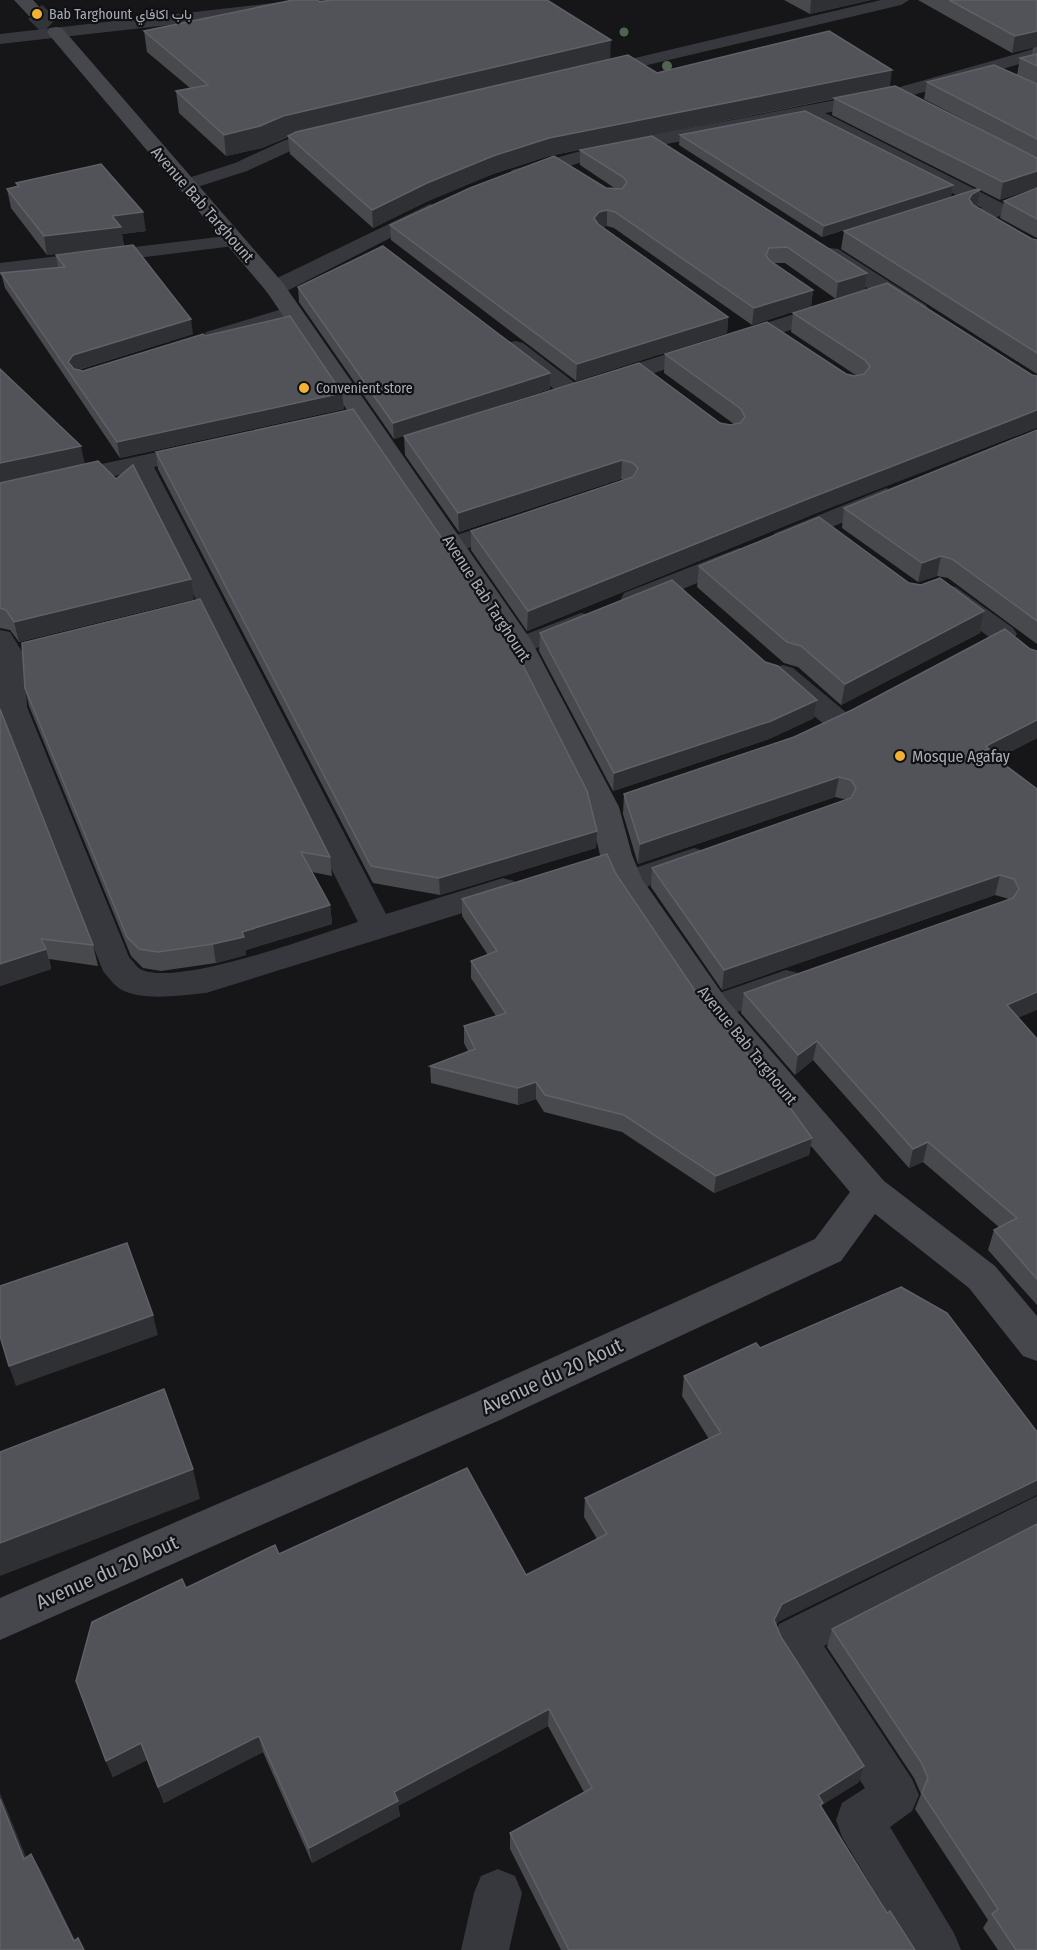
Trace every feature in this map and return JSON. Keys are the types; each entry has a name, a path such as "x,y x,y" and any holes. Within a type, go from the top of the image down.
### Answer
{"street":[{"path":"0,39 346,0"},
{"name":"Avenue Bab Targhount","path":"56,32 275,288 352,416 400,448 453,545 522,646 615,804 612,866 714,1008 871,1191"},
{"path":"501,180 556,162 896,94 1037,53"},
{"path":"985,69 1006,79"},
{"path":"896,94 916,105"},
{"path":"807,112 975,197 1009,205 978,217 1037,250"},
{"path":"654,141 683,160"},
{"path":"556,162 585,180"},
{"path":"953,204 975,197"},
{"path":"275,288 447,202"},
{"path":"373,239 392,254"},
{"path":"0,269 235,240"},
{"path":"841,240 814,244 938,323"},
{"path":"808,291 833,309"},
{"path":"496,333 561,395 650,377 769,336 833,309 888,291"},
{"path":"194,344 292,313"},
{"path":"730,322 769,336"},
{"path":"0,494 184,453"},
{"path":"140,463 201,608 376,928"},
{"path":"522,646 905,489"},
{"path":"453,545 532,519"},
{"path":"817,524 844,544"},
{"path":"674,583 699,605"},
{"path":"923,593 938,586 1011,640 972,650"},
{"path":"14,647 7,709 115,963 131,980 162,985 206,981 536,879"},
{"path":"765,664 774,672 787,675 848,716 809,735"},
{"path":"612,866 716,851"},
{"path":"714,1008 816,972"},
{"path":"871,1191 982,1277 1037,1344"},
{"name":"Avenue du 20 Aout","path":"0,1619 486,1407 828,1250 871,1191"},
{"path":"937,1950 859,1820 896,1795 794,1639 1037,1515"},
{"path":"485,1950 498,1893"}],"lane":[{"path":"580,76 901,0"},
{"path":"185,184 241,167 291,144 348,130"}],"building":[{"path":"293,0 320,2 331,0 547,0 611,40 283,116 260,126 224,135 176,91 208,85 144,31"},
{"path":"949,0 1037,0 1037,31 1015,36"},
{"path":"829,31 892,70 549,138 493,156 427,183 372,210 288,136 296,132 628,55 657,73"},
{"path":"1037,54 1037,66 1020,58"},
{"path":"994,65 1037,84 1037,139 927,82"},
{"path":"895,86 1037,158 1037,171 1003,182 834,98"},
{"path":"805,111 953,185 824,226 680,135"},
{"path":"652,136 867,273 838,282 787,247 769,248 766,255 769,260 813,290 754,308 615,212 607,210 599,212 594,218 598,224 728,317 577,364 390,225 470,188 554,156 606,188 622,189 627,182 623,177 580,150"},
{"path":"101,164 143,212 112,216 121,227 44,236 7,189 19,186 16,183"},
{"path":"1037,188 1037,219 1004,201"},
{"path":"977,189 980,190 972,194 969,199 973,205 1037,240 1037,353 844,231"},
{"path":"133,245 191,319 73,355 68,362 74,369 83,371 203,334 205,336 290,316 342,393 117,442 1,273 65,267 56,255"},
{"path":"383,246 550,373 393,423 298,287"},
{"path":"887,283 1037,376 1037,410 528,611 471,531 633,477 638,468 633,463 622,460 458,513 404,436 639,363 720,423 730,425 740,423 745,417 741,409 665,354 767,322 846,374 855,376 864,374 870,367 865,360 793,313"},
{"path":"0,369 81,446 0,463"},
{"path":"353,409 505,630 587,791 597,831 439,878 371,866 156,452"},
{"path":"1037,430 1037,621 952,559 941,556 922,563 844,508"},
{"path":"98,461 116,479 133,465 191,579 14,622 6,610 0,608 0,483"},
{"path":"819,517 909,583 921,585 940,578 984,611 845,684 801,646 787,642 699,566"},
{"path":"672,580 765,662 778,666 817,700 771,721 614,773 540,633"},
{"path":"200,599 330,857 301,852 330,905 242,932 244,937 158,952 139,949 127,937 25,688 22,643"},
{"path":"1005,629 1030,649 1037,651 1037,720 986,746 989,749 985,750 1037,789 1037,992 1007,1005 1037,1039 1037,1279 994,1230 1017,1218 928,1142 913,1149 817,1041 798,1055 744,993 1013,898 1019,889 1014,879 1000,875 724,970 652,868 851,798 856,788 851,780 839,777 640,844 624,794 794,737 852,710"},
{"path":"0,709 93,945 41,939 46,949 0,964"},
{"path":"607,854 616,874 702,1001 770,1080 812,1138 716,1176 624,1115 545,1095 536,1082 518,1088 430,1066 475,1049 464,1026 506,1013 471,961 497,951 462,899"},
{"path":"127,1243 153,1315 9,1366 0,1336 0,1286"},
{"path":"901,1287 947,1313 1037,1432 1037,1480 782,1604 774,1620 781,1637 864,1766 818,1795 823,1803 820,1805 887,1913 890,1911 915,1950 569,1950 510,1833 592,1788 549,1709 394,1792 398,1801 309,1848 259,1736 158,1787 141,1743 106,1761 76,1681 92,1622 182,1579 186,1588 275,1545 279,1554 467,1468 526,1575 607,1534 585,1498 721,1433 684,1376 756,1343 760,1348"},
{"path":"164,1389 193,1469 0,1543 0,1452"},
{"path":"1037,1524 1037,1950 1016,1950 992,1914 998,1909 922,1793 928,1778 921,1762 832,1629"},
{"path":"0,1799 24,1859 31,1854 74,1941 78,1938 84,1950 0,1950"}],"tunnel":[{"path":"35,12 56,32"}],"place":[{"name":"Bab Targhount باب اكافاي","path":"37,14"},
{"name":"Convenient store","path":"304,388"},
{"name":"Mosque Agafay","path":"900,756"}]}
